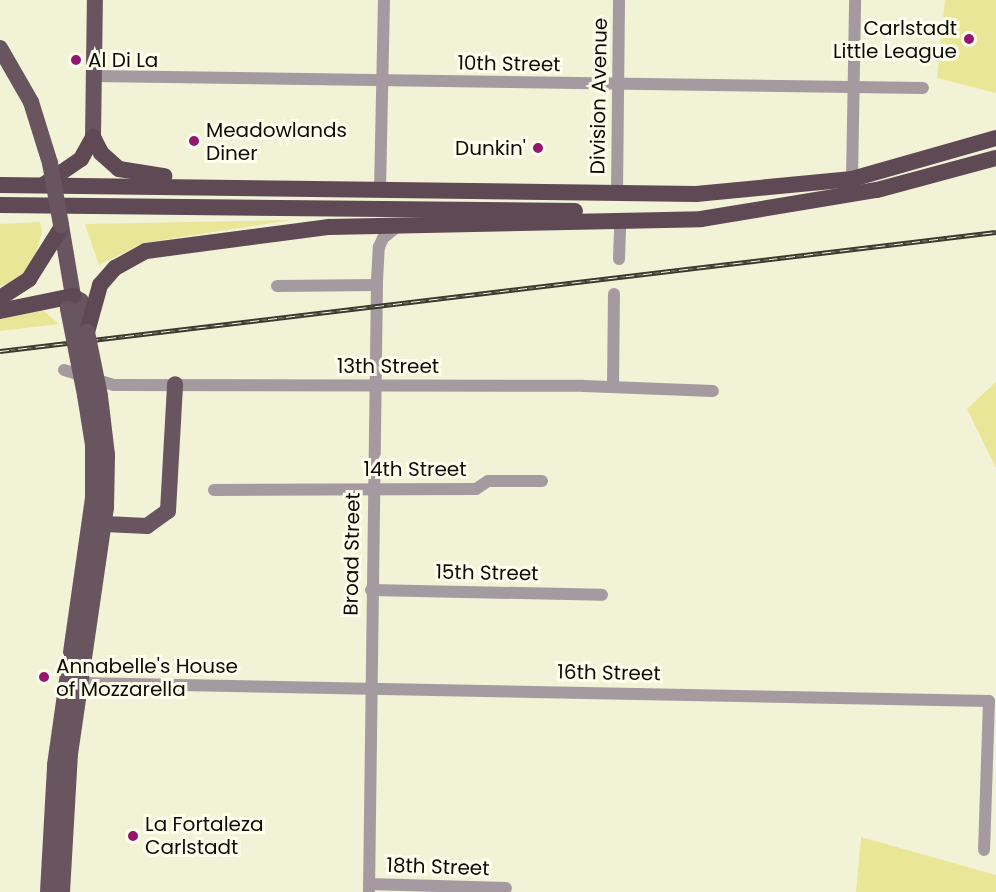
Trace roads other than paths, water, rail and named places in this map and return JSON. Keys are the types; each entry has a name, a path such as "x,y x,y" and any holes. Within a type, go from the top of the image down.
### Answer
{"highway":[{"path":"42,185 81,159 93,137 109,163 133,174 212,178 262,190"},
{"path":"0,185 617,193 758,190 852,178 996,138"},
{"path":"0,311 79,302 100,285 111,272 146,251 312,228 701,219 894,186 996,158"},
{"path":"0,205 619,211 779,207"},
{"path":"0,217 117,205"},
{"path":"0,298 29,279 61,227"},
{"path":"79,302 87,332"}],"main road":[{"path":"93,137 95,0"},
{"path":"0,48 31,102 50,163 61,227 79,302 93,395 107,455 105,524 80,683 67,789 62,892"},
{"path":"48,892 56,755 93,497 93,395 87,332"},
{"path":"105,524 147,526 168,511 175,384"}],"street":[{"path":"380,190 380,82 384,0"},
{"name":"Division Avenue","path":"617,193 620,0"},
{"path":"852,178 855,0"},
{"name":"10th Street","path":"94,76 380,82 923,88"},
{"path":"619,260 620,221"},
{"name":"Broad Street","path":"369,888 371,590 377,285 379,248 383,237 399,225"},
{"path":"278,286 377,285"},
{"path":"613,387 614,294"},
{"name":"13th Street","path":"64,370 114,385 613,387 713,391"},
{"name":"14th Street","path":"214,490 476,489 488,481 542,481"},
{"name":"15th Street","path":"371,590 602,596"},
{"name":"16th Street","path":"80,683 989,701 984,850"},
{"name":"18th Street","path":"369,888 506,888"}],"railway":[{"path":"0,351 996,232"}],"place":[{"name":"Carlstadt Little League","path":"969,39"},
{"name":"Al Di La","path":"76,60"},
{"name":"Meadowlands Diner","path":"194,141"},
{"name":"Dunkin'","path":"538,148"},
{"name":"Annabelle's House of Mozzarella","path":"44,677"},
{"name":"La Fortaleza Carlstadt","path":"133,836"}]}
